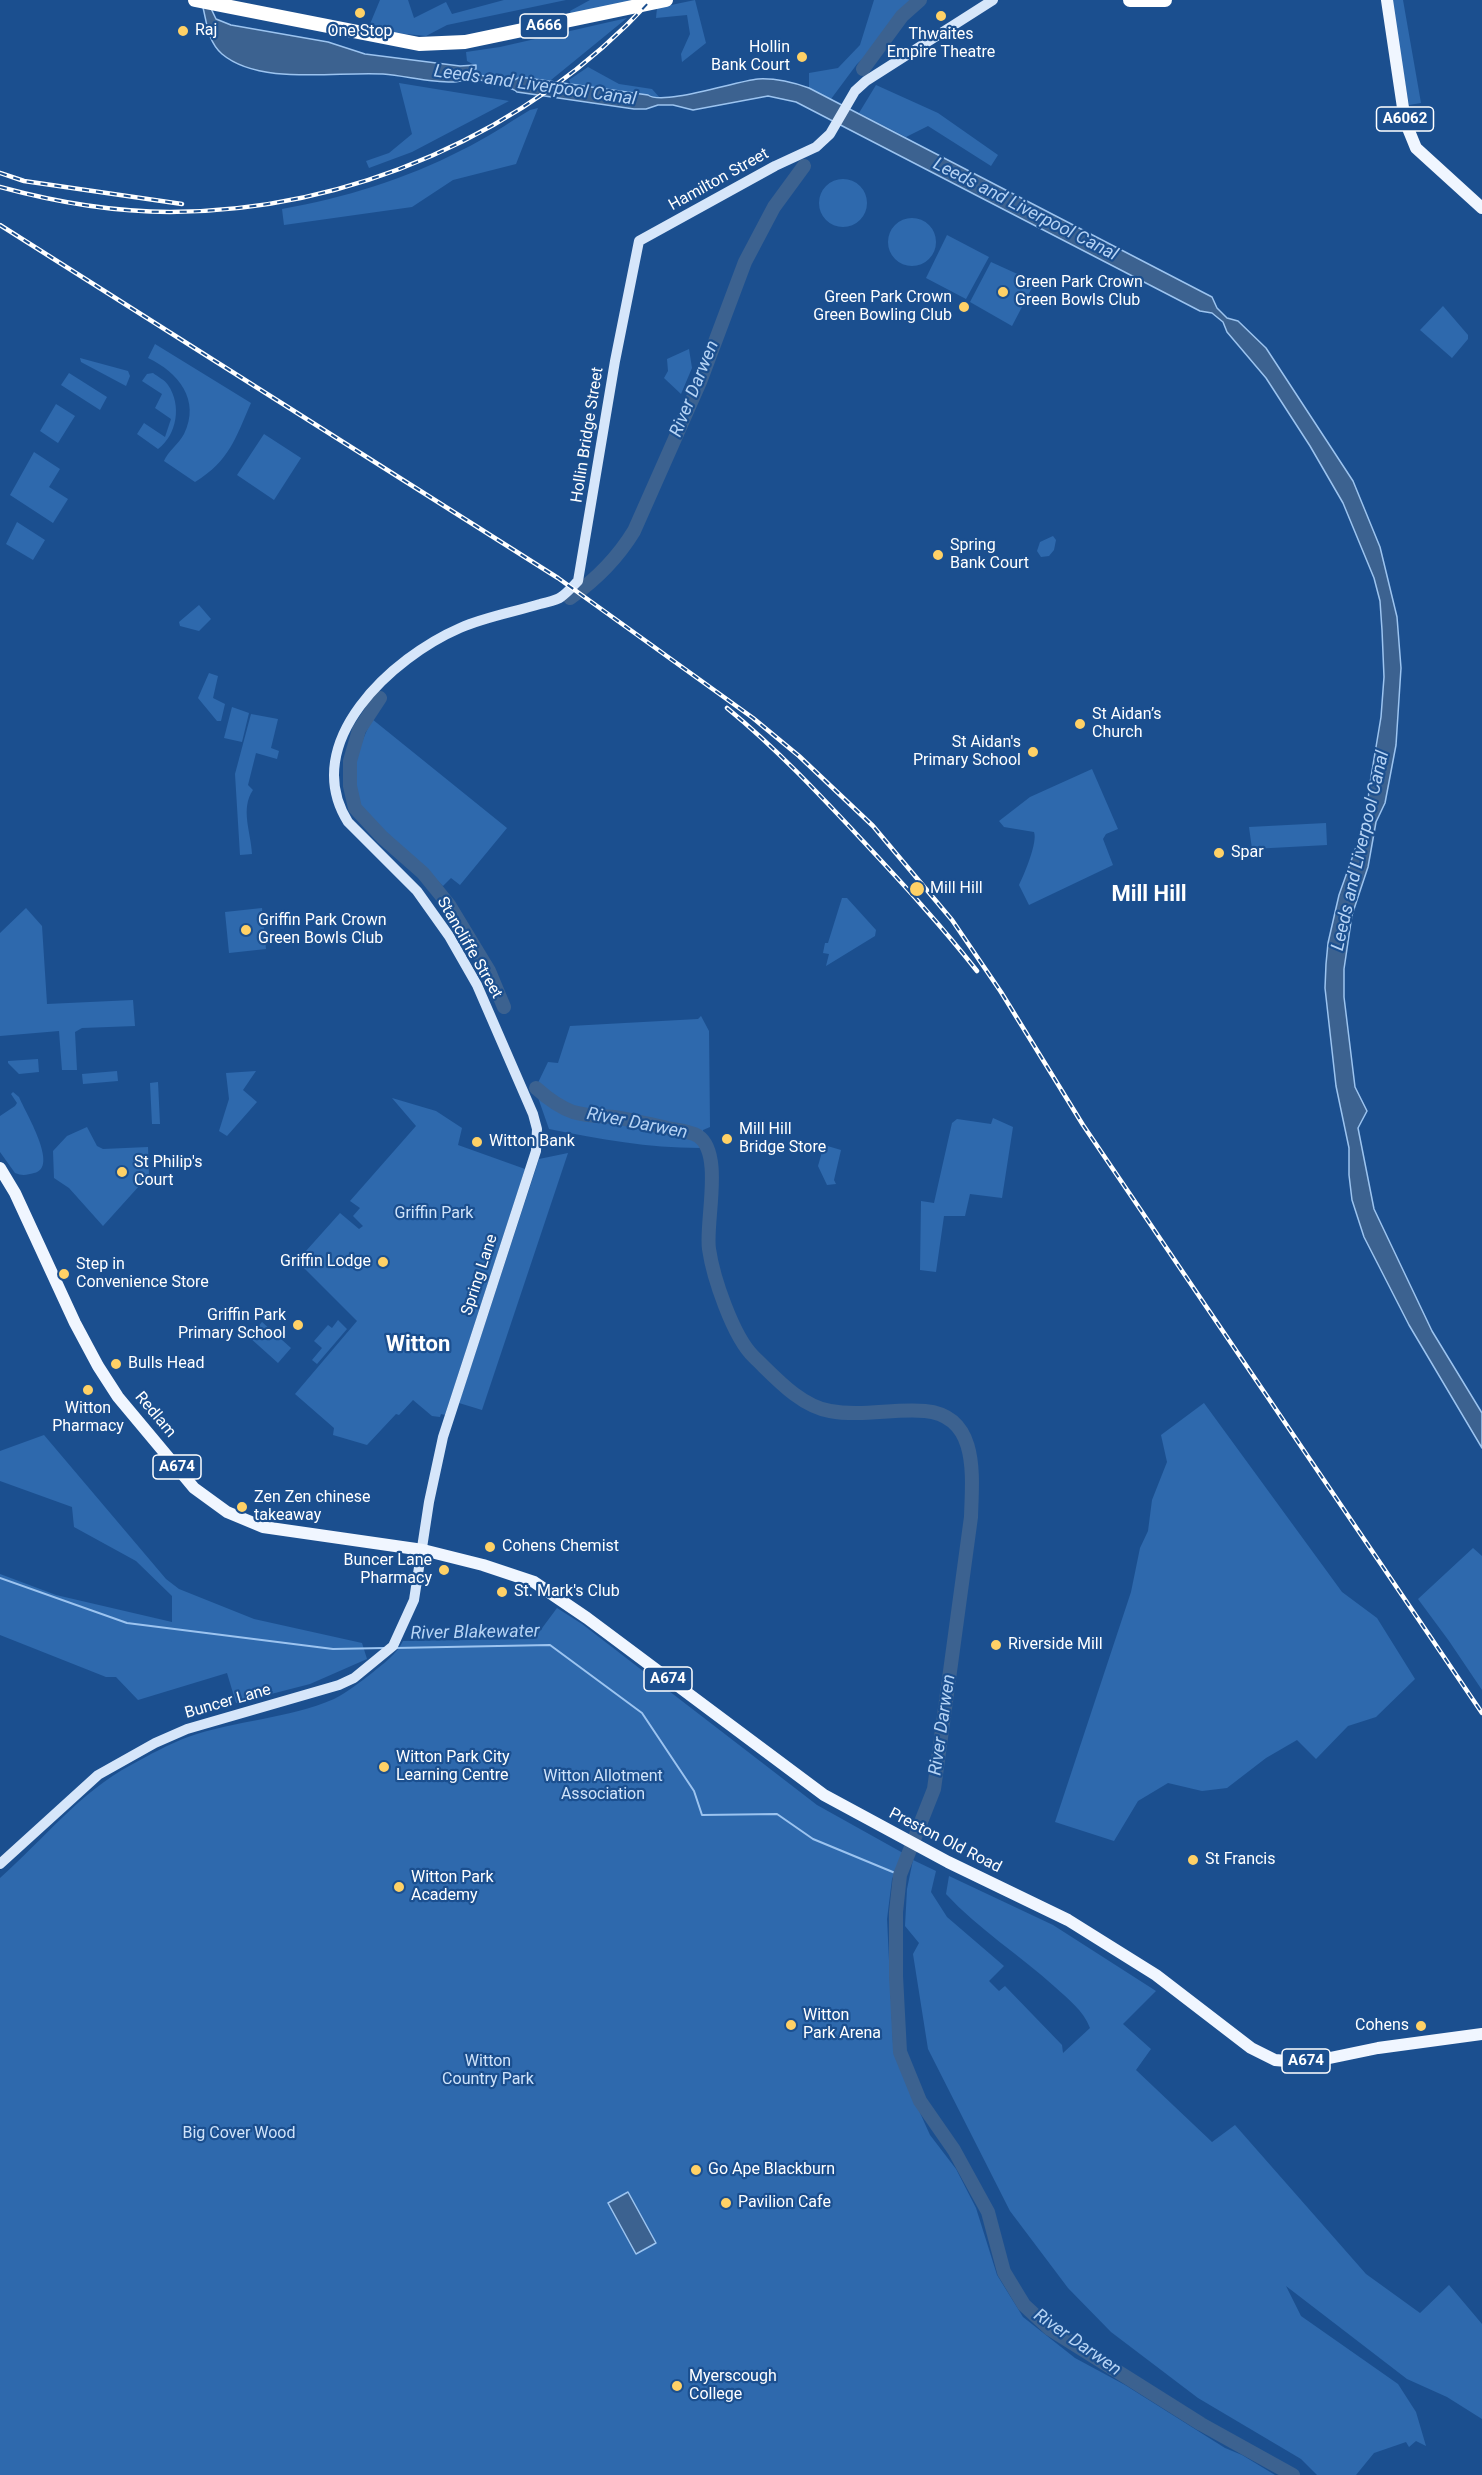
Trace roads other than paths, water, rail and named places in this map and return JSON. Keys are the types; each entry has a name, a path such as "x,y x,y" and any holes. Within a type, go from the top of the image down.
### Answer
{"highway":[{"name":"A666","path":"195,0 419,44 465,42 666,0"},
{"path":"1130,0 1165,0"}],"main road":[{"path":"991,2 1004,0"},
{"name":"A6062","path":"1387,0 1405,121 1416,148 1482,208"},
{"name":"Hamilton Street","path":"639,241 775,166 816,147 830,134 851,97 866,81 991,2"},
{"name":"Hollin Bridge Street","path":"533,606 561,598 578,581 615,361 639,241"},
{"name":"Stancliffe Street","path":"533,606 462,627 418,650 402,662 358,708 342,736 336,762 335,781 337,798 348,822 417,891 449,936 477,985 533,1114 537,1129 536,1151"},
{"name":"Spring Lane","path":"423,1550 437,1459 443,1437 536,1151"},
{"name":"Redlam","path":"0,1168 15,1193 75,1323 103,1374 118,1397 194,1488 227,1512 263,1527 423,1550"},
{"name":"Preston Old Road","path":"423,1550 483,1565 534,1582 587,1618 824,1795 900,1837 1068,1920 1113,1946 1156,1975 1251,2048 1275,2060 1298,2062 1325,2059 1378,2048 1482,2034"},
{"name":"Buncer Lane","path":"0,1864 98,1775 155,1743 187,1729 339,1685 354,1678 393,1646 414,1600 423,1550"}],"water":[{"name":"Leeds and Liverpool Canal","path":"201,0 207,0 216,19 231,25 328,42 365,54 460,66 476,65 476,69 468,70 468,73 512,81 520,77 656,98 684,95 758,79 778,80 803,86 1212,297 1217,308 1227,318 1238,321 1266,348 1353,481 1380,547 1397,617 1401,668 1396,745 1385,803 1376,822 1368,867 1352,915 1344,969 1344,997 1355,1087 1367,1111 1358,1128 1374,1209 1432,1331 1482,1413 1482,1448 1409,1325 1364,1237 1352,1200 1349,1148 1336,1086 1325,988 1326,964 1328,943 1339,895 1367,816 1369,789 1381,717 1384,677 1380,601 1374,578 1343,503 1266,378 1227,332 1223,322 1212,313 1200,311 796,102 768,96 693,110 673,105 634,109 517,92 502,85 474,79 443,82 383,74 278,74 238,64 222,54 210,36"},
{"path":"628,2192 656,2243 636,2254 608,2203"}],"waterway":[{"name":"River Darwen","path":"863,69 902,16 920,0"},
{"name":"River Darwen","path":"570,598 606,568 634,531 700,382 745,262 774,207 804,166"},
{"name":"River Darwen","path":"380,698 359,730 350,761 350,786 355,808 382,837 423,873 449,905 489,971 504,1007"},
{"name":"River Darwen","path":"536,1088 553,1102 573,1112 614,1117 687,1132 698,1136 706,1145 712,1172 709,1249 719,1290 746,1348 779,1382 808,1403 830,1411 854,1413 913,1410 943,1415 956,1424 964,1436 971,1468 971,1517 934,1789 900,1875 896,1912 896,1976 900,2052 920,2101 954,2150 988,2212 1004,2272 1024,2305 1050,2329 1201,2424 1293,2475"},
{"name":"River Blakewater","path":"0,1578 127,1623 333,1649 384,1648"},
{"name":"River Blakewater","path":"395,1648 550,1645 642,1713 694,1791 702,1815 777,1814 813,1839 900,1875"}],"railway":[{"path":"0,187 84,205 170,212 237,208 304,197 369,180 432,156 493,125 550,89 603,47 651,0"},
{"path":"0,173 24,181 182,204"},
{"path":"0,225 558,578 753,718 799,756 873,826 952,920 1001,992 1083,1125 1482,1713"},
{"path":"727,708 780,755 830,806 921,904 977,971"}],"place":[{"name":"One Stop","path":"360,13"},
{"name":"Thwaites Empire Theatre","path":"941,16"},
{"name":"Raj","path":"183,31"},
{"name":"Hollin Bank Court","path":"802,57"},
{"name":"Green Park Crown Green Bowls Club","path":"1003,292"},
{"name":"Green Park Crown Green Bowling Club","path":"964,307"},
{"name":"Spring Bank Court","path":"938,555"},
{"name":"St Aidan’s Church","path":"1080,724"},
{"name":"St Aidan's Primary School","path":"1033,752"},
{"name":"Spar","path":"1219,853"},
{"name":"Mill Hill","path":"917,889"},
{"name":"Griffin Park Crown Green Bowls Club","path":"246,930"},
{"name":"Mill Hill Bridge Store","path":"727,1139"},
{"name":"Witton Bank","path":"477,1142"},
{"name":"St Philip's Court","path":"122,1172"},
{"name":"Griffin Lodge","path":"383,1262"},
{"name":"Step in Convenience Store","path":"64,1274"},
{"name":"Griffin Park Primary School","path":"298,1325"},
{"name":"Bulls Head","path":"116,1364"},
{"name":"Witton Pharmacy","path":"88,1390"},
{"name":"Zen Zen chinese takeaway","path":"242,1507"},
{"name":"Cohens Chemist","path":"490,1547"},
{"name":"Buncer Lane Pharmacy","path":"444,1570"},
{"name":"St. Mark's Club","path":"502,1592"},
{"name":"Riverside Mill","path":"996,1645"},
{"name":"Witton Park City Learning Centre","path":"384,1767"},
{"name":"St Francis","path":"1193,1860"},
{"name":"Witton Park Academy","path":"399,1887"},
{"name":"Witton Park Arena","path":"791,2025"},
{"name":"Cohens","path":"1421,2026"},
{"name":"Go Ape Blackburn","path":"696,2170"},
{"name":"Pavilion Cafe","path":"726,2203"},
{"name":"Myerscough College","path":"677,2386"}],"district":[{"name":"Mill Hill","path":"1149,895"},
{"name":"Witton","path":"418,1345"}],"park label":[{"name":"Griffin Park","path":"434,1214"},
{"name":"Witton Allotment Association","path":"603,1786"},
{"name":"Witton Country Park","path":"488,2071"},
{"name":"Big Cover Wood","path":"239,2134"}]}
